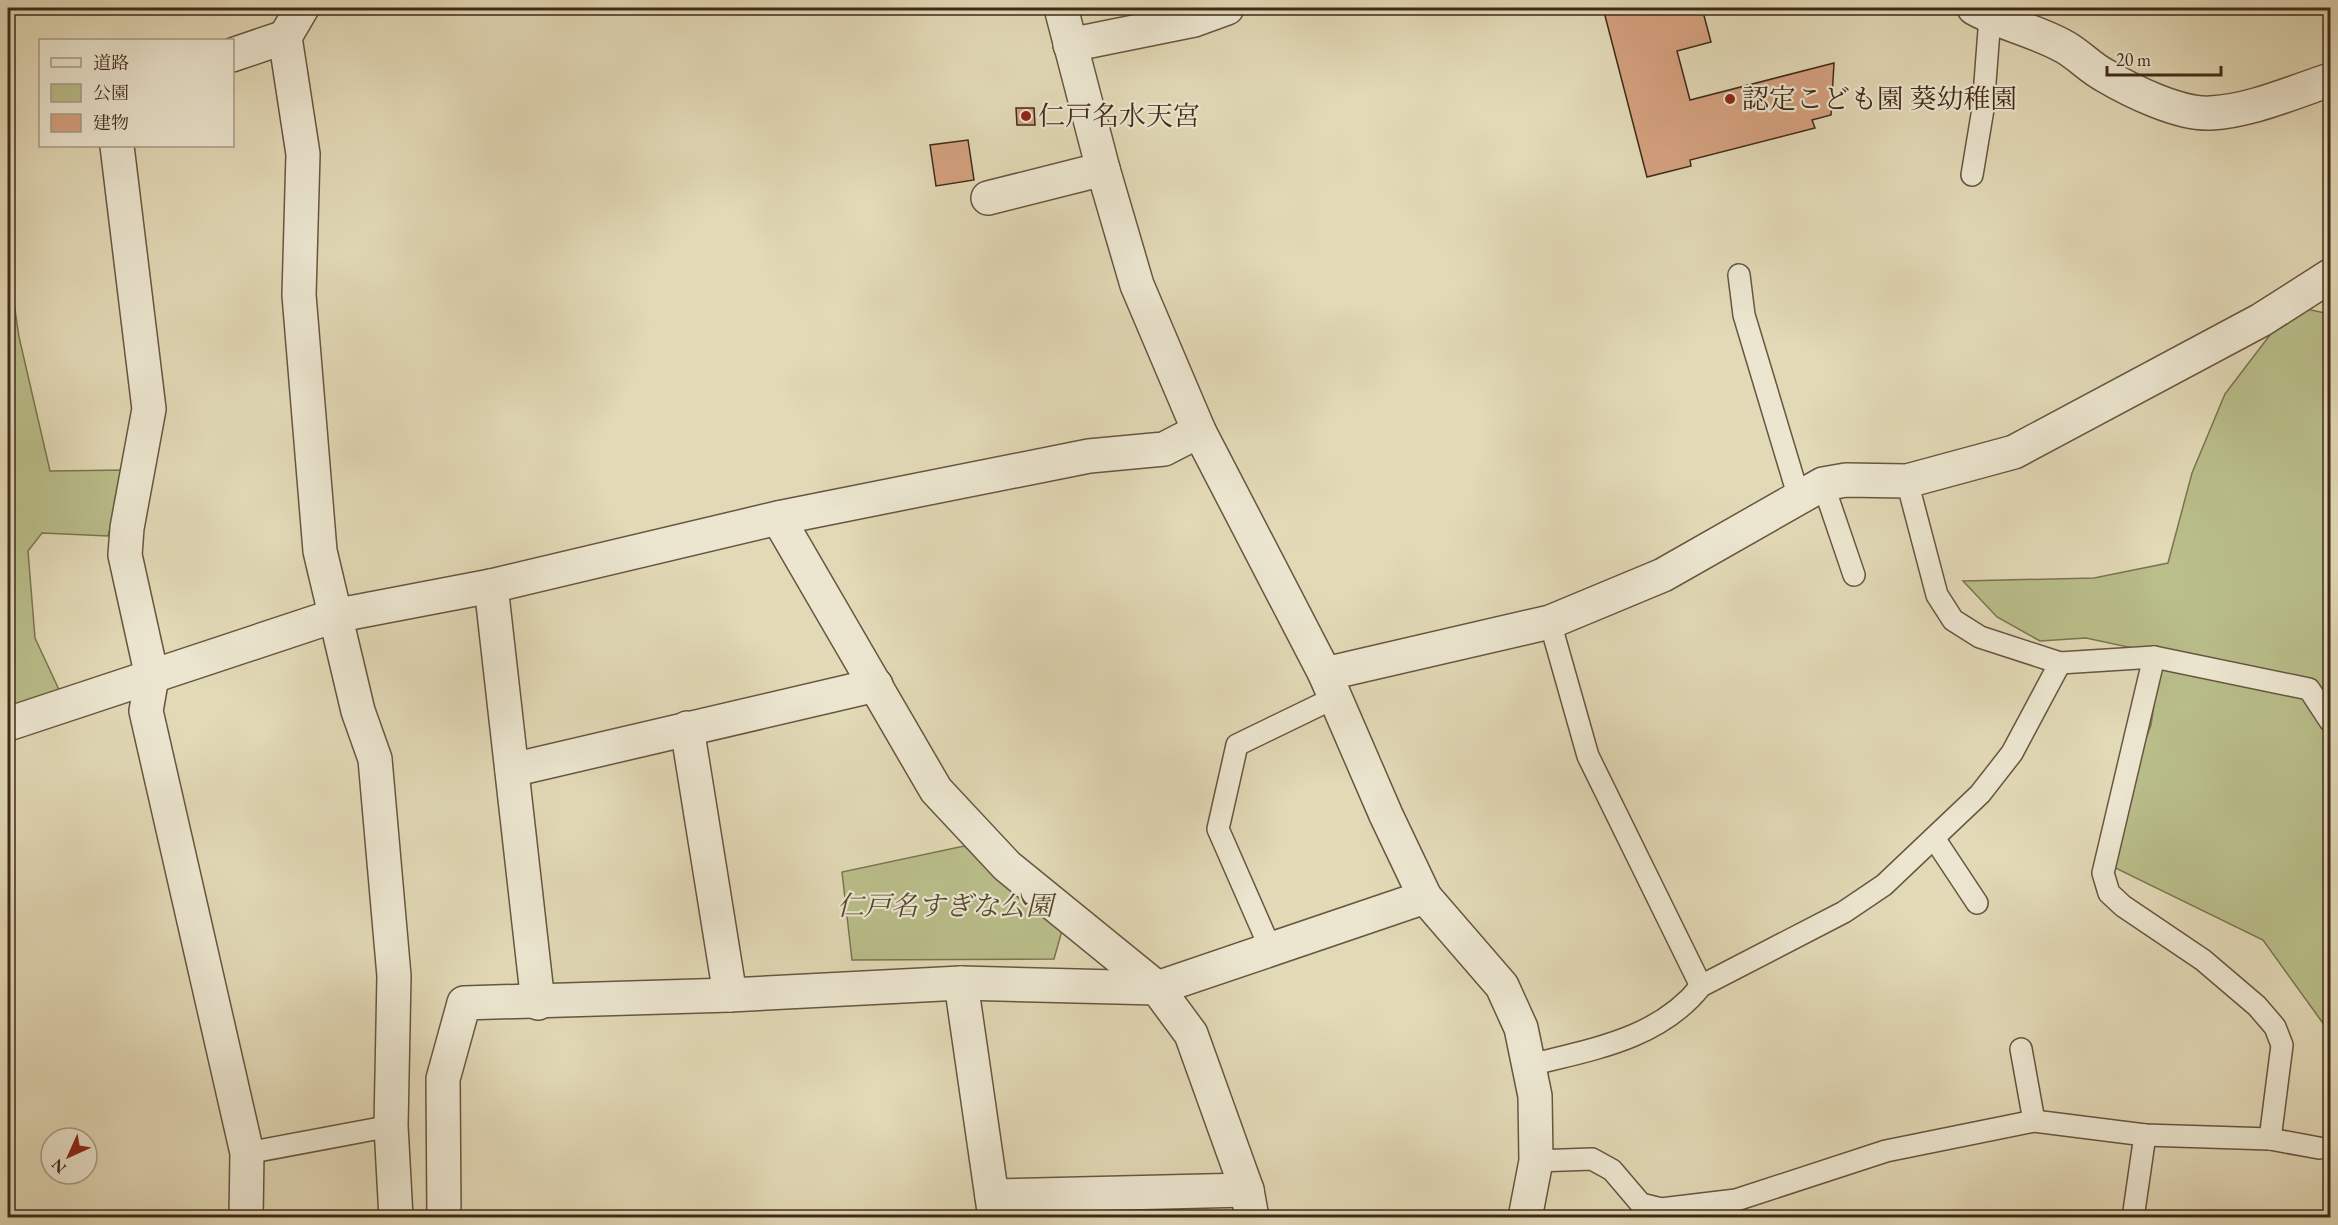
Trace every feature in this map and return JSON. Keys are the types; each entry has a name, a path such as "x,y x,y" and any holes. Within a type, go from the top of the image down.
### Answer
{"street":[{"path":"302,8 285,37 303,154 299,295 320,551 358,711 375,759 394,976 391,1126 396,1218"},
{"path":"1061,8 1103,169 1137,285 1199,431 1330,686 1386,815 1425,897 1502,986 1521,1028 1535,1096 1536,1161 1525,1218"},
{"path":"1070,45 1194,20 1227,8"},
{"path":"1982,12 2065,47 2104,75 2182,111 2211,114 2246,107 2331,80"},
{"path":"234,55 285,37"},
{"path":"117,147 149,409 127,528 125,555 152,676 146,711 247,1154 246,1218"},
{"path":"988,198 1103,169"},
{"path":"1330,686 1550,622 1663,574 1811,491 1846,480 1907,481 2014,452 2261,320 2331,276"},
{"path":"8,724 334,616 491,586 778,518 1089,456 1164,449 1199,431"},
{"path":"778,518 936,790 1007,866 1157,988 1191,1034 1250,1204 994,1207 961,983"},
{"path":"491,586 538,1003"},
{"path":"512,770 876,685"},
{"path":"687,729 729,995"},
{"path":"444,1218 443,1079 464,1003 538,1003 961,983 1157,988 1425,897"}],"lane":[{"path":"1972,175 1983,109 1982,12"},
{"path":"1739,275 1744,315 1811,491 1854,575"},
{"path":"1907,481 1937,595 1953,620 1980,637 2060,663 2154,657 2309,689 2331,721"},
{"path":"1550,622 1588,756 1701,986"},
{"path":"2154,657 2103,873 2109,892 2123,906 2203,960 2257,1006 2275,1027 2282,1045 2270,1139"},
{"path":"1530,1065 1608,1045 1656,1026 1685,1006 1701,986 1844,912 1884,885 1980,794 2012,753 2060,663"},
{"path":"1271,950 1218,829 1237,745 1330,686"},
{"path":"1934,838 1977,903"},
{"path":"2020,1049 2034,1121"},
{"path":"1536,1161 1593,1159 1612,1170 1641,1204 1661,1209 1736,1200 1886,1151 2034,1121 2145,1135 2270,1139 2319,1148"},
{"path":"247,1154 391,1126"},
{"path":"2133,1218 2145,1135"}],"green space":[{"path":"8,262 19,337 50,471 126,470 108,536 42,533 28,551 35,638 61,694 8,708"},
{"path":"2292,306 2330,314 2330,1033 2263,940 2099,860 2151,725 2161,654 2086,638 2040,641 1997,617 1963,581 2094,578 2168,563 2192,473 2225,394"},
{"name":"仁戸名すぎな公園","path":"964,846 1063,927 1054,959 852,960 842,872"}],"building":[{"path":"1603,8 1702,8 1711,42 1677,51 1690,100 1834,63 1831,115 1812,120 1815,128 1690,160 1691,166 1647,177"},
{"path":"1016,108 1034,108 1035,125 1017,125"},
{"path":"968,140 974,180 936,186 930,145"}],"place":[{"name":"認定こども園 葵幼稚園","path":"1730,99"},
{"name":"仁戸名水天宮","path":"1026,116"}]}
